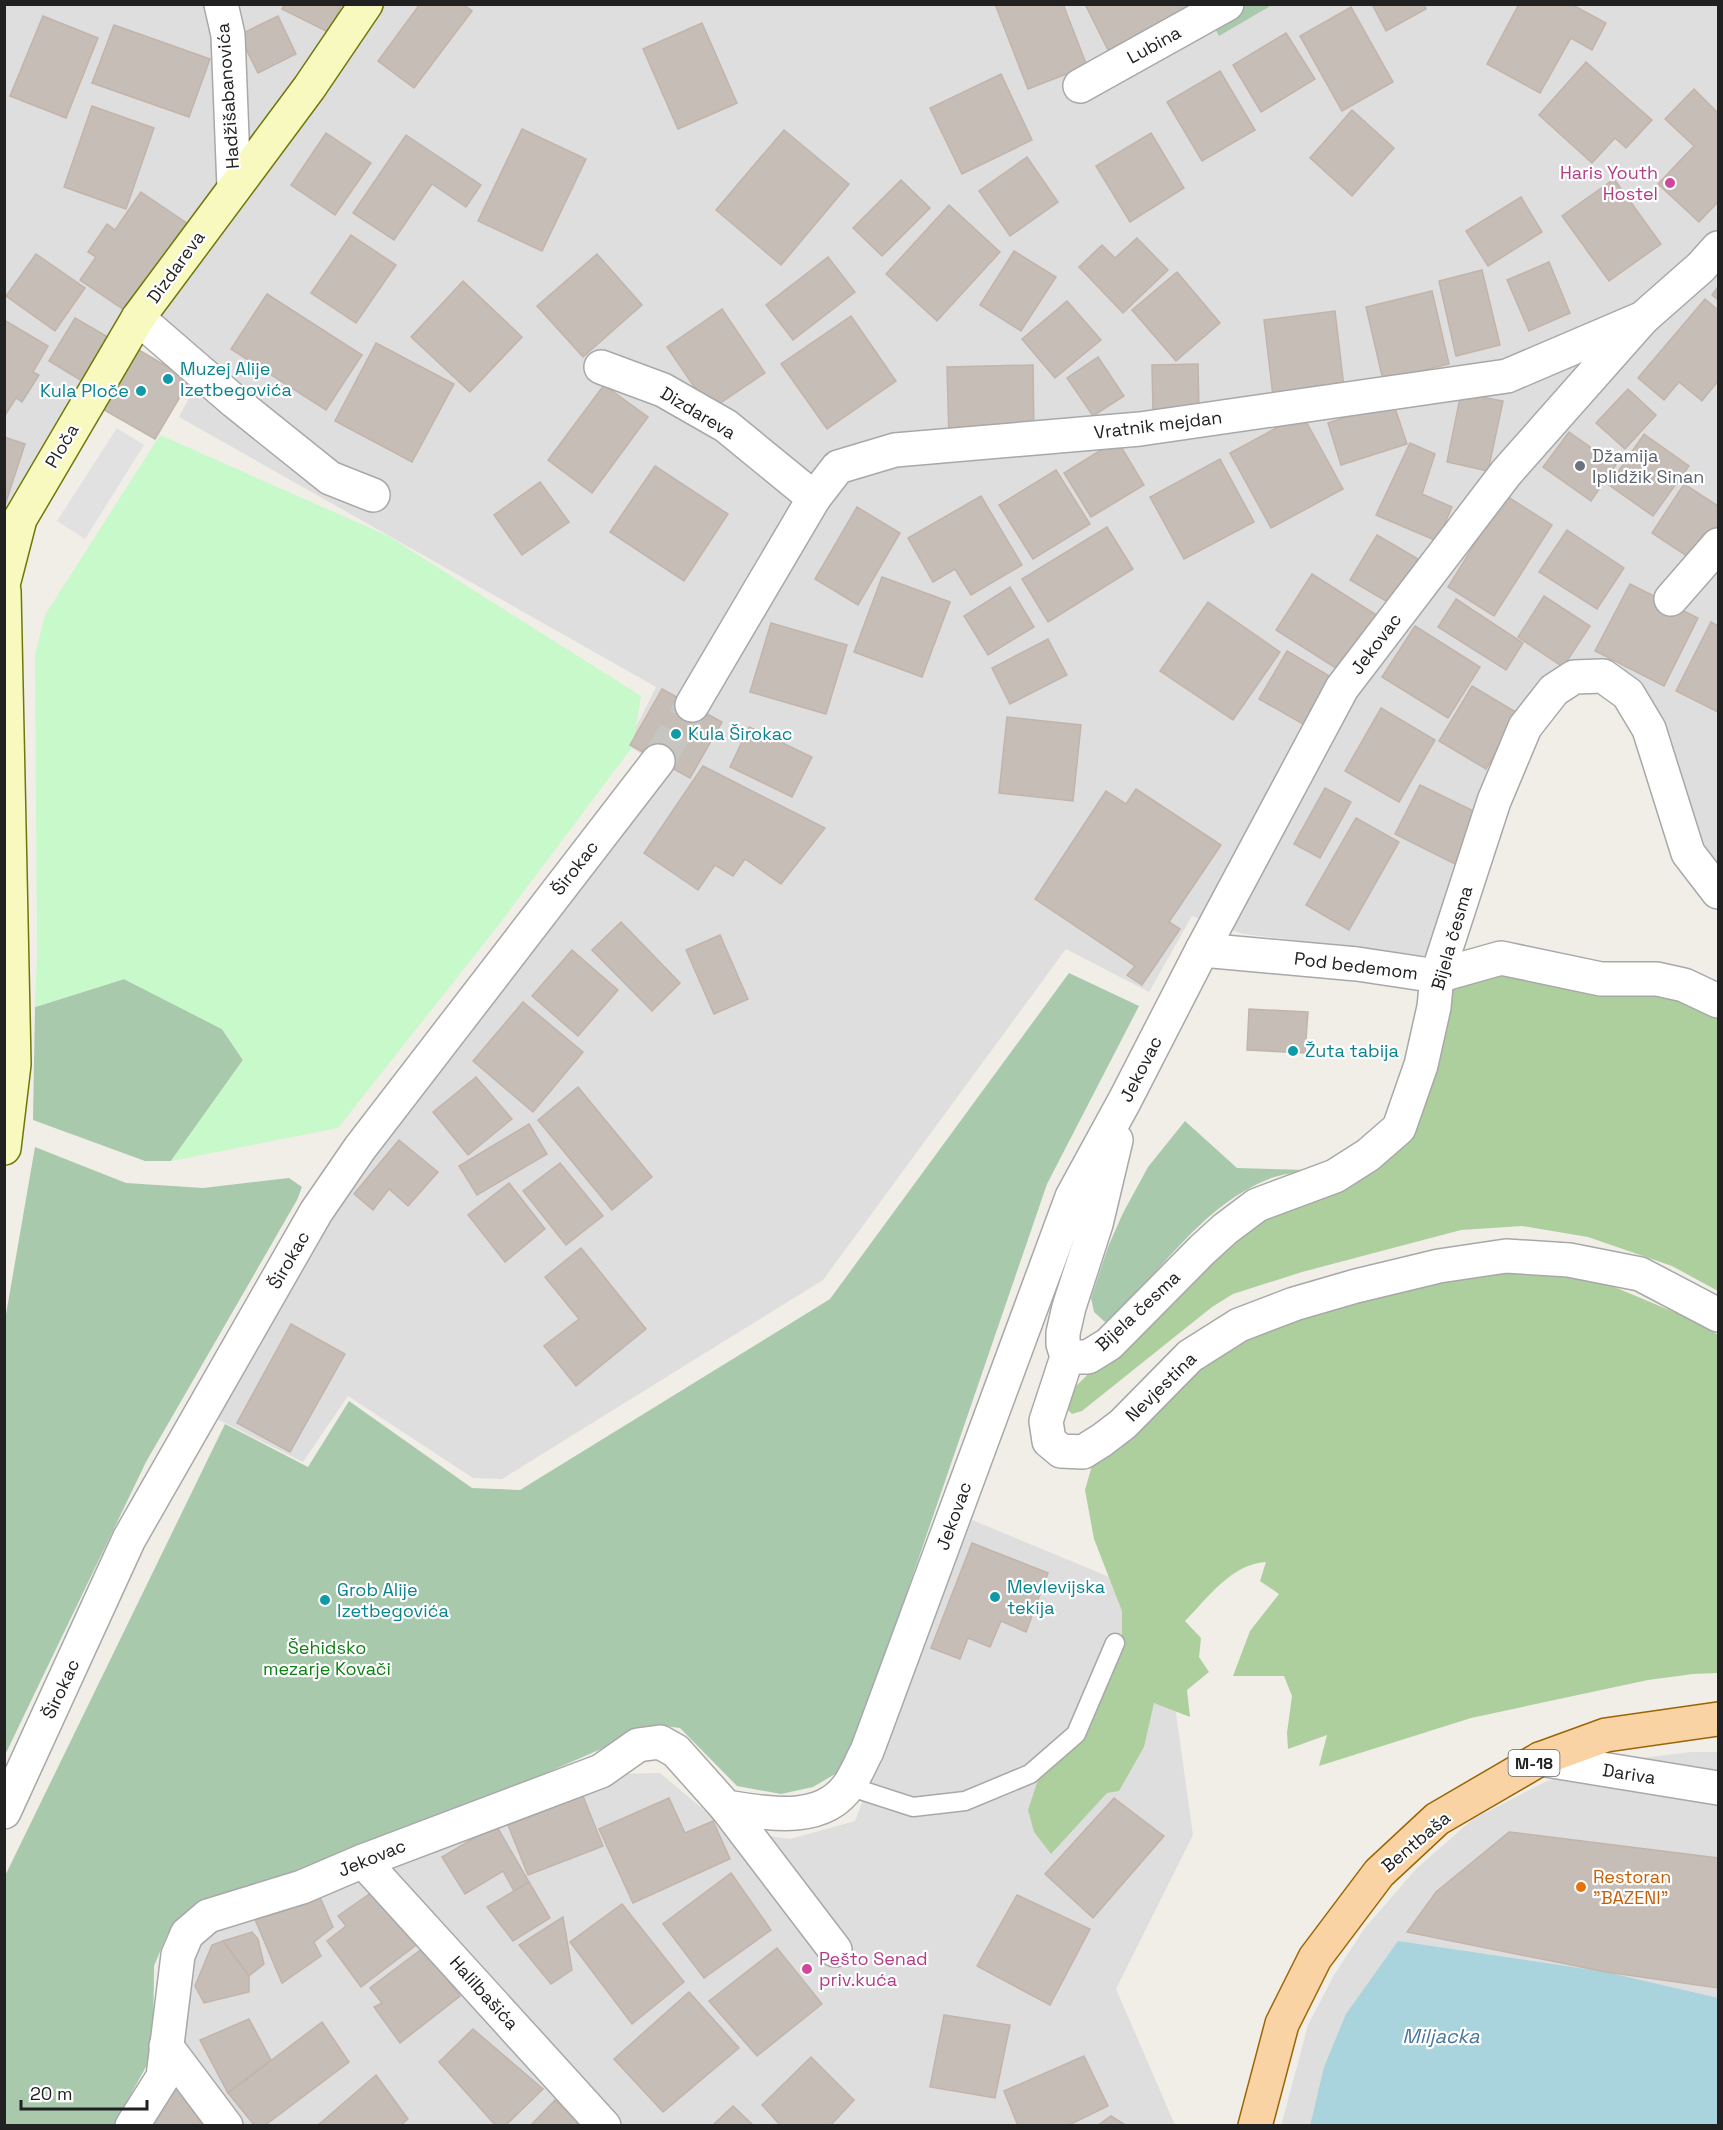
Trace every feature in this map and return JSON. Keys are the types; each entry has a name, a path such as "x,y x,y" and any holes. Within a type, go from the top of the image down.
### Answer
{"main road":[{"name":"Bentbaša","path":"1255,2126 1282,2024 1315,1958 1379,1873 1437,1819 1540,1759 1606,1735 1719,1719"}],"street":[{"name":"Hadžišabanovića","path":"221,4 228,35 234,188"},
{"name":"Dizdareva","path":"366,4 309,88 138,318 330,478 373,495"},
{"name":"Lubina","path":"1080,87 1227,4"},
{"name":"Vratnik mejdan","path":"692,705 814,498 838,467 895,450 1140,429 1507,376 1643,318 1719,248"},
{"name":"Ploča","path":"4,581 20,519 138,318"},
{"name":"Jekovac","path":"726,1807 784,1815 825,1808 849,1786 867,1751 1072,1197 1342,688 1506,473 1643,318"},
{"name":"Dizdareva","path":"602,367 663,390 726,426 814,498"},
{"path":"1671,599 1719,545"},
{"path":"4,591 14,1064 8,1087 4,1148"},
{"name":"Bijela česma","path":"1067,1357 1088,1357 1109,1344 1210,1243 1257,1205 1335,1176 1368,1155 1399,1128 1421,1065 1434,1007 1437,976 1494,801 1525,727 1554,690 1574,677 1603,676 1628,694 1649,729 1688,853 1719,892"},
{"name":"Širokac","path":"4,1812 129,1539 316,1212 360,1148 658,761"},
{"name":"Pod bedemom","path":"1202,950 1357,964 1437,976 1501,958 1601,979 1657,979 1684,985 1719,1001"},
{"name":"Nevjestina","path":"1125,1100 1096,1224 1063,1333 1063,1344 1067,1357 1046,1421 1050,1441 1061,1451 1083,1452 1102,1440 1123,1424 1190,1356 1239,1325 1294,1304 1439,1266 1506,1256 1569,1260 1640,1274 1719,1315"},
{"name":"Jekovac","path":"132,2126 163,2078 178,1955 187,1934 208,1916 302,1887 363,1861 601,1771 638,1745 660,1742 676,1751 726,1807 835,1950"},
{"name":"Dariva","path":"1540,1759 1719,1788"},
{"name":"Halilbašića","path":"363,1861 604,2126"},
{"path":"166,2046 226,2126"}],"lane":[{"path":"849,1786 913,1806 965,1801 1030,1774 1076,1734 1115,1643"}],"shaded area":[{"path":"5,5 358,5 5,559"},
{"path":"371,5 1718,5 1718,887 1635,689 1549,682 1428,956 1243,934 1192,916 1149,992 1066,949 823,1280 502,1479 473,1478 348,1396 303,1462 211,1416 320,1215 670,772 627,745 656,687 179,417 199,379 136,333"},
{"path":"117,428 144,445 85,539 57,521"},
{"path":"972,1520 1160,1598 1193,1835 1116,1989 1175,2125 125,2126 150,2083 180,1984 207,1926 609,1774 660,1773 728,1830 790,1839 855,1821"},
{"path":"1691,1752 1718,1752 1718,2125 1281,2126 1308,2025 1334,1975 1364,1929 1416,1869 1473,1819 1547,1781 1625,1760"}],"green space":[{"path":"1203,5 1272,5 1219,36"},
{"path":"160,435 388,536 641,696 633,746 497,927 338,1128 171,1161 243,1060 222,1029 124,979 35,1007 37,955 35,654 45,615"},
{"path":"1501,969 1675,993 1718,1013 1718,1291 1672,1266 1588,1237 1522,1226 1461,1230 1302,1272 1233,1294 1212,1307 1082,1411 1072,1414 1068,1410 1068,1401 1072,1390 1230,1234 1372,1162 1445,983"},
{"name":"Šehidsko mezarje Kovači","path":"1069,973 1139,1006 1047,1184 847,1767 813,1787 781,1794 737,1786 680,1728 656,1725 315,1874 195,1914 167,1935 154,1966 153,2054 114,2125 5,2125 4,1878 225,1424 308,1467 349,1401 472,1488 520,1490 830,1299"},
{"path":"124,979 222,1029 243,1060 171,1161 145,1161 33,1120 35,1007"},
{"path":"1185,1121 1237,1168 1309,1170 1269,1179 1235,1197 1204,1221 1176,1249 1124,1309 1105,1322 1094,1312 1091,1298 1108,1247 1148,1167"},
{"path":"35,1147 126,1183 203,1188 289,1178 302,1187 297,1200 146,1462 5,1755 5,1320"},
{"path":"1540,1268 1612,1286 1693,1320 1718,1335 1718,1673 1648,1680 1471,1718 1319,1766 1327,1735 1288,1749 1287,1733 1292,1696 1284,1676 1233,1676 1250,1631 1279,1594 1260,1581 1266,1562 1253,1564 1231,1575 1185,1621 1201,1638 1199,1657 1209,1672 1187,1690 1190,1717 1154,1703 1144,1747 1119,1791 1107,1793 1051,1854 1034,1832 1028,1810 1038,1780 1082,1742 1122,1649 1122,1611 1094,1539 1085,1490 1093,1462 1150,1404 1242,1334 1442,1274"}],"water":[{"name":"Miljacka","path":"1398,1941 1606,1972 1718,1998 1718,2125 1310,2126 1324,2067 1346,2014"}],"building":[{"path":"285,4 342,4 328,32 282,9"},
{"path":"420,4 463,4 472,11 414,88 378,61"},
{"path":"995,4 1063,4 1087,66 1028,89"},
{"path":"1085,4 1190,4 1192,8 1108,50"},
{"path":"1372,4 1424,4 1426,9 1386,31"},
{"path":"1519,4 1571,4 1606,23 1592,50 1571,38 1540,93 1487,64"},
{"path":"1351,7 1393,82 1342,111 1300,36"},
{"path":"43,16 98,38 66,118 10,96"},
{"path":"278,16 296,54 258,73 239,35"},
{"path":"702,23 737,103 678,129 643,49"},
{"path":"114,25 210,59 189,117 92,83"},
{"path":"1286,33 1315,79 1261,112 1233,65"},
{"path":"1586,62 1652,120 1626,148 1615,138 1592,163 1539,115"},
{"path":"1220,71 1255,130 1202,161 1167,102"},
{"path":"1001,74 1032,140 962,174 930,108"},
{"path":"1694,89 1718,113 1718,202 1699,222 1658,184 1694,146 1665,119"},
{"path":"92,106 154,128 126,209 64,187"},
{"path":"1352,110 1394,148 1352,196 1310,158"},
{"path":"522,129 586,159 542,251 478,221"},
{"path":"784,130 849,184 781,265 716,210"},
{"path":"326,133 371,163 335,215 291,185"},
{"path":"1151,133 1184,188 1130,222 1096,166"},
{"path":"406,135 481,185 466,207 432,184 394,240 353,213"},
{"path":"1027,157 1058,202 1010,236 979,191"},
{"path":"1614,179 1661,244 1609,281 1562,216"},
{"path":"901,180 930,208 882,256 853,228"},
{"path":"141,192 191,226 130,314 80,280 96,257 88,252 107,224 115,230"},
{"path":"1521,197 1542,232 1488,266 1466,231"},
{"path":"949,205 1000,252 937,321 886,274"},
{"path":"351,235 396,265 356,323 311,293"},
{"path":"1137,238 1168,270 1123,313 1079,267 1102,245 1115,258"},
{"path":"1014,251 1056,277 1021,331 980,305"},
{"path":"36,254 85,288 55,331 6,296"},
{"path":"597,254 642,305 583,357 537,306"},
{"path":"828,257 855,292 793,340 766,305"},
{"path":"1549,262 1570,313 1529,331 1507,280"},
{"path":"1482,270 1500,345 1456,356 1439,281"},
{"path":"1177,272 1220,323 1176,361 1132,310"},
{"path":"463,281 522,337 470,392 411,337"},
{"path":"1718,287 1718,300 1712,295"},
{"path":"1432,291 1449,364 1383,380 1366,307"},
{"path":"267,294 362,355 326,410 231,349"},
{"path":"1705,299 1718,310 1718,381 1702,401 1679,382 1664,400 1638,378"},
{"path":"1067,301 1101,340 1055,378 1022,339"},
{"path":"722,309 765,373 710,410 667,347"},
{"path":"1335,311 1344,387 1273,396 1264,320"},
{"path":"851,316 896,381 827,429 781,364"},
{"path":"75,318 113,340 87,384 49,361"},
{"path":"4,320 48,346 33,372 39,375 22,402 16,398 4,417"},
{"name":"Kula Ploče","path":"127,343 190,380 155,439 92,403"},
{"path":"376,343 454,384 412,462 335,421"},
{"path":"1098,357 1124,396 1093,416 1067,378"},
{"path":"1198,364 1199,410 1153,412 1152,365"},
{"path":"1033,365 1034,436 949,438 947,367"},
{"path":"604,385 648,417 592,493 548,460"},
{"path":"1628,389 1656,415 1625,449 1596,423"},
{"path":"1461,393 1503,401 1488,471 1447,462"},
{"path":"1393,402 1407,444 1341,465 1328,423"},
{"path":"1302,414 1343,489 1271,528 1230,453"},
{"name":"Džamija Iplidžik Sinan","path":"1569,432 1616,465 1591,501 1543,467"},
{"path":"1644,434 1689,466 1653,516 1609,485"},
{"path":"4,437 25,444 4,508"},
{"path":"1117,440 1144,485 1091,517 1064,473"},
{"path":"1410,443 1435,454 1422,494 1452,507 1437,541 1376,515"},
{"path":"1220,459 1254,522 1184,559 1150,497"},
{"path":"655,466 728,514 684,581 610,532"},
{"path":"1056,470 1090,524 1033,559 999,505"},
{"path":"540,482 569,522 522,555 494,515"},
{"path":"1684,484 1718,506 1718,535 1699,564 1652,533"},
{"path":"1505,495 1552,525 1494,616 1448,587"},
{"path":"981,496 1022,565 971,595 955,569 933,582 908,538"},
{"path":"857,507 900,533 858,605 815,579"},
{"path":"1107,527 1133,569 1048,622 1022,579"},
{"path":"1567,530 1624,568 1597,609 1539,572"},
{"path":"1377,535 1418,559 1391,604 1350,580"},
{"path":"1312,574 1378,616 1342,672 1276,630"},
{"path":"882,577 950,602 922,677 854,652"},
{"path":"1630,584 1698,618 1664,686 1595,651"},
{"path":"1010,587 1034,627 988,655 964,616"},
{"path":"1544,596 1590,626 1563,667 1518,637"},
{"path":"1456,599 1523,643 1506,670 1438,627"},
{"path":"1208,602 1280,652 1233,720 1160,671"},
{"path":"1711,622 1718,626 1718,712 1676,691"},
{"path":"771,623 847,645 826,714 750,692"},
{"path":"1415,626 1480,667 1448,718 1382,677"},
{"path":"1048,639 1067,675 1010,704 992,668"},
{"path":"1287,651 1331,677 1303,724 1259,699"},
{"path":"1472,686 1519,714 1486,769 1439,741"},
{"name":"Kula Širokac","path":"662,689 722,722 690,778 630,745"},
{"path":"1381,708 1435,740 1399,802 1345,771"},
{"path":"1007,717 1081,725 1073,801 999,793"},
{"path":"749,727 812,757 792,797 730,767"},
{"path":"703,766 825,828 781,884 745,859 733,876 715,865 698,890 644,853"},
{"path":"1420,785 1480,814 1455,864 1395,834"},
{"path":"1325,788 1351,802 1320,858 1294,844"},
{"path":"1136,789 1221,845 1169,922 1180,929 1142,985 1127,975 1135,966 1035,899 1106,791 1126,804"},
{"path":"1356,818 1399,842 1349,930 1306,905"},
{"path":"621,922 680,983 652,1011 592,950"},
{"path":"720,935 748,999 714,1014 686,950"},
{"path":"572,950 618,990 578,1036 532,996"},
{"path":"523,1002 583,1052 533,1112 473,1061"},
{"path":"1249,1009 1308,1012 1305,1053 1247,1050"},
{"path":"476,1077 512,1119 468,1155 433,1112"},
{"path":"578,1087 652,1177 612,1210 538,1120"},
{"path":"529,1124 547,1154 477,1195 459,1166"},
{"path":"399,1140 438,1172 408,1206 389,1189 373,1210 354,1194"},
{"path":"560,1163 603,1216 566,1245 523,1191"},
{"path":"509,1183 545,1229 505,1262 468,1215"},
{"path":"581,1248 646,1329 576,1386 544,1346 579,1319 545,1277"},
{"path":"291,1324 345,1354 290,1452 237,1423"},
{"name":"Mevlevijska tekija","path":"972,1543 1048,1573 1026,1632 1001,1621 990,1647 968,1638 960,1659 931,1648"},
{"path":"583,1796 603,1846 528,1875 508,1825"},
{"path":"669,1798 685,1833 713,1821 730,1859 633,1903 599,1829"},
{"path":"1114,1798 1164,1836 1093,1918 1045,1874"},
{"path":"496,1825 529,1882 514,1891 503,1871 465,1894 442,1857"},
{"path":"1509,1832 1718,1858 1718,1988 1606,1972 1407,1932 1436,1892"},
{"path":"731,1873 771,1930 704,1978 663,1924"},
{"path":"529,1882 550,1918 513,1941 487,1907"},
{"path":"378,1888 420,1942 361,1987 327,1941 346,1926 338,1916"},
{"path":"319,1895 333,1927 314,1942 321,1956 282,1983 254,1917"},
{"path":"1017,1895 1090,1929 1050,2005 977,1966"},
{"path":"622,1904 684,1982 632,2024 570,1942"},
{"path":"563,1917 572,1970 551,1984 519,1945"},
{"path":"252,1932 258,1939 264,1964 249,1976 223,1941"},
{"path":"223,1941 249,1976 249,1992 204,2003 195,1986 212,1945"},
{"path":"423,1948 460,1996 400,2043 374,2007 382,2003 370,1988"},
{"path":"777,1948 822,2004 757,2056 709,2001"},
{"path":"689,1992 739,2048 663,2112 614,2059"},
{"path":"944,2015 1010,2025 995,2098 930,2087"},
{"path":"249,2019 271,2060 228,2093 200,2040"},
{"path":"322,2022 349,2062 264,2126 255,2126 228,2093"},
{"path":"473,2029 543,2089 505,2126 496,2126 439,2062"},
{"path":"1084,2056 1108,2106 1067,2126 1018,2126 1004,2091"},
{"path":"811,2057 854,2100 830,2126 781,2126 762,2105"},
{"path":"376,2075 408,2119 400,2126 317,2126"},
{"path":"176,2083 212,2126 138,2126"},
{"path":"555,2100 583,2126 530,2126"},
{"path":"733,2106 754,2126 712,2126"},
{"path":"1111,2116 1127,2126 1097,2126"}],"tunnel":[{"path":"658,761 692,705"}],"place":[{"name":"Haris Youth Hostel","path":"1670,183"},
{"name":"Muzej Alije Izetbegovića","path":"168,379"},
{"name":"Kula Ploče","path":"141,391"},
{"name":"Džamija Iplidžik Sinan","path":"1580,466"},
{"name":"Kula Širokac","path":"676,734"},
{"name":"Žuta tabija","path":"1293,1051"},
{"name":"Mevlevijska tekija","path":"995,1597"},
{"name":"Grob Alije Izetbegovića","path":"325,1600"},
{"name":"Restoran \"BAZENI\"","path":"1581,1887"},
{"name":"Pešto Senad priv.kuća","path":"807,1969"}]}
